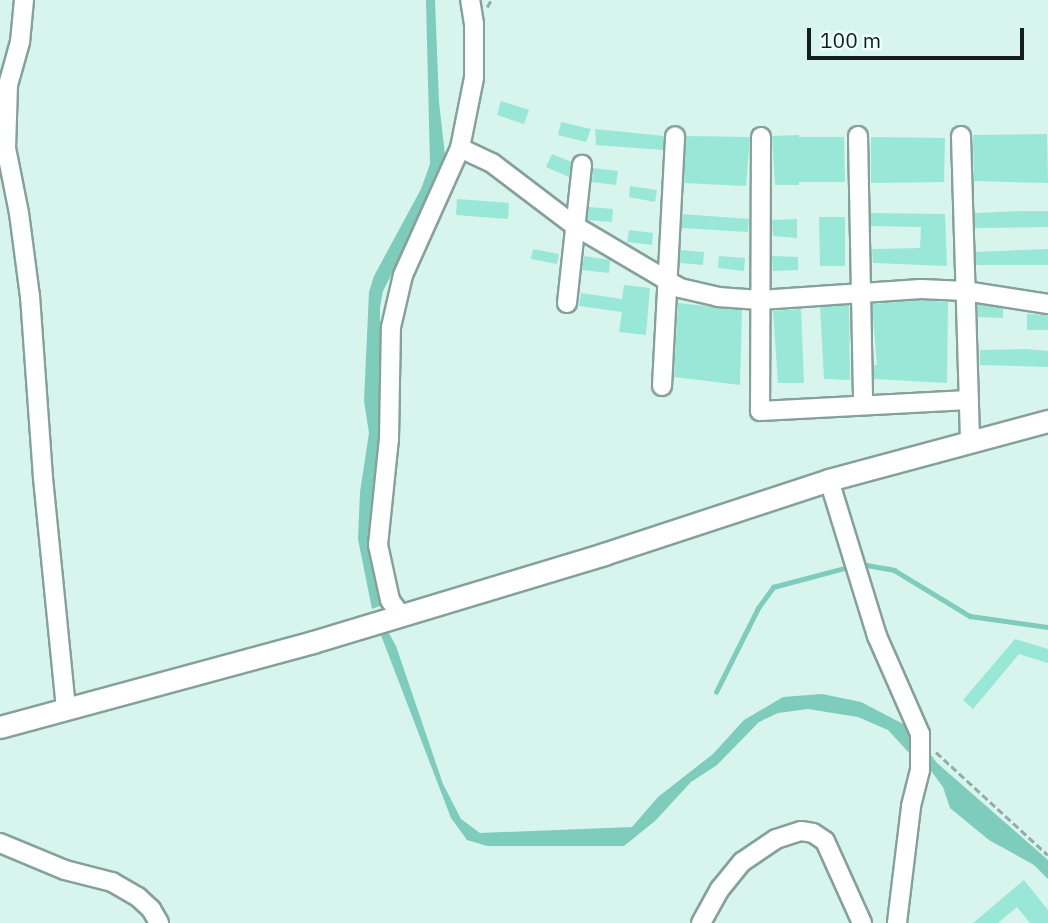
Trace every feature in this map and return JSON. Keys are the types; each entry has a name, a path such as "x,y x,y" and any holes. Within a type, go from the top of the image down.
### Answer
{"street":[{"path":"24,0 20,42 8,85 6,148 19,213 30,296 43,478 66,708"},
{"path":"388,617 390,600 379,545 381,495 389,438 392,318 403,275 460,148 474,78 474,24 470,0"},
{"path":"961,135 970,443"},
{"path":"662,386 675,136"},
{"path":"858,136 863,405"},
{"path":"761,137 760,411 968,400"},
{"path":"460,148 492,163 576,226 667,282 718,297 760,300 921,289 965,291 1048,304"},
{"path":"567,303 582,165"},
{"path":"0,727 289,649 604,554 829,480 1048,421"},
{"path":"829,480 877,636 920,734 920,770 909,818 897,923"},
{"path":"701,923 720,889 742,862 776,839 801,831 813,833 831,851 862,923"},
{"path":"0,844 65,870 112,882 138,897 159,923"}],"path":[{"path":"920,734 959,775 1048,855"}],"shaded area":[{"path":"426,0 435,0 439,102 445,155 426,206 383,291 380,307 380,434 370,514 370,547 380,606 372,609 358,539 360,492 369,433 364,401 369,292 374,276 421,189 430,164"},
{"path":"386,628 396,646 443,784 461,819 480,833 632,827 658,797 713,754 744,720 783,697 822,694 861,702 909,727 915,742 911,755 888,730 858,717 808,709 778,713 759,722 717,765 691,782 655,821 624,846 487,846 467,840 451,818 379,630"},
{"path":"928,751 937,763 1048,860 1048,879 1034,865 989,840 950,808 943,787 926,764"}],"building":[{"path":"501,101 529,110 524,124 497,115"},
{"path":"561,122 591,129 586,142 558,135"},
{"path":"595,129 664,136 663,150 596,145"},
{"path":"1047,134 1048,183 974,181 973,135"},
{"path":"686,136 750,137 746,186 684,183"},
{"path":"772,136 844,137 845,182 775,185"},
{"path":"871,137 945,138 944,182 871,183"},
{"path":"552,154 571,162 569,177 546,167"},
{"path":"593,168 618,171 616,185 592,182"},
{"path":"630,186 657,190 655,202 629,197"},
{"path":"457,199 509,203 508,219 456,215"},
{"path":"589,207 613,209 612,222 587,220"},
{"path":"1048,211 1048,227 975,228 975,213"},
{"path":"871,213 945,214 947,266 873,263 872,249 920,248 921,227 871,226"},
{"path":"682,214 749,219 748,232 682,228"},
{"path":"819,217 845,217 845,266 820,266"},
{"path":"797,219 797,238 773,236 772,220"},
{"path":"629,230 653,233 652,245 627,242"},
{"path":"533,249 559,254 557,264 531,259"},
{"path":"1048,249 1048,265 976,265 976,252"},
{"path":"680,250 704,252 703,265 680,263"},
{"path":"584,256 610,260 609,273 582,270"},
{"path":"719,256 745,258 744,271 718,268"},
{"path":"772,256 798,257 798,270 773,271"},
{"path":"624,285 650,288 646,335 619,332 622,312 579,306 581,293 622,299"},
{"path":"921,300 948,302 947,383 874,379 874,365 877,365 872,304"},
{"path":"678,303 742,310 740,385 674,377"},
{"path":"977,304 1003,308 1003,318 978,317"},
{"path":"849,305 850,380 824,379 820,307"},
{"path":"801,309 804,383 778,383 773,311"},
{"path":"1027,314 1048,315 1048,330 1027,330"},
{"path":"980,350 1048,351 1048,367 980,365"},
{"path":"1015,639 1048,649 1048,663 1019,654 973,709 963,700"},
{"path":"1024,880 1048,910 1048,923 1030,923 1017,907 998,923 973,923"}],"waterway":[{"path":"861,564 894,570 970,616 1048,627"},
{"path":"716,692 758,608 773,587 848,567"}]}
